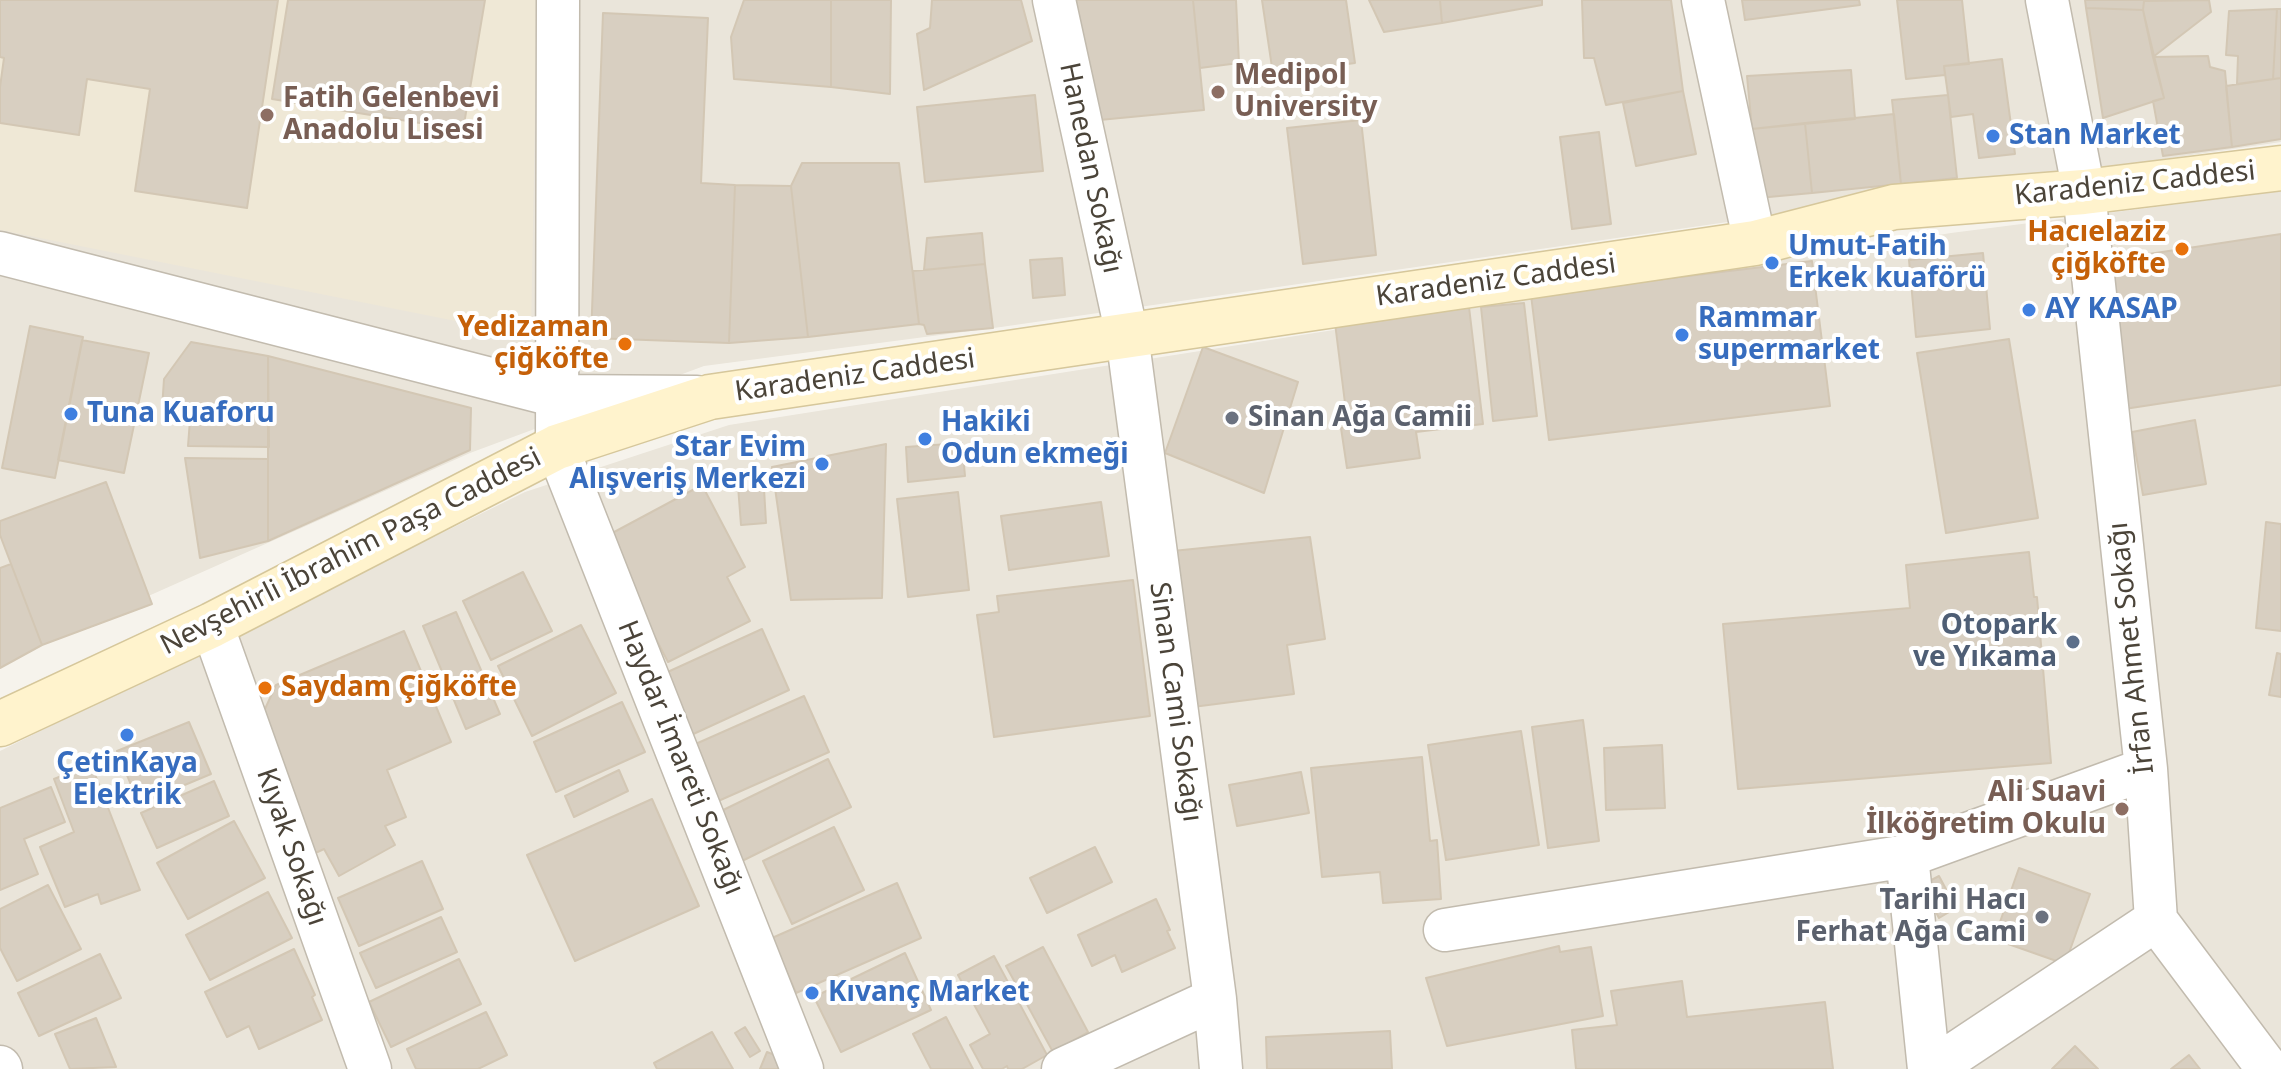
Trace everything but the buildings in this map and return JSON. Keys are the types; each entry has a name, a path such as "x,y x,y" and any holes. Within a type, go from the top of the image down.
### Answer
{"street":[{"path":"557,447 558,0"},
{"name":"Hanedan Sokağı","path":"1054,0 1127,335"},
{"path":"1703,0 1755,243"},
{"name":"İrfan Ahmet Sokağı","path":"2047,0 2084,192 2146,769 2156,920"},
{"name":"Karadeniz Caddesi","path":"710,397 1755,243 1894,207 2084,192 2281,168"},
{"path":"0,253 557,396 710,397"},
{"name":"Sinan Cami Sokağı","path":"1127,335 1215,999 1221,1069"},
{"name":"Nevşehirli İbrahim Paşa Caddesi","path":"0,724 212,625 557,447 710,397"},
{"name":"Haydar İmareti Sokağı","path":"557,447 802,1069"},
{"name":"Kıyak Sokağı","path":"212,625 354,1061"},
{"path":"1445,930 1907,856 2146,769"},
{"path":"1907,856 1931,1069 2156,920 2268,1069"},
{"path":"1063,1069 1215,999"}],"shaded area":[{"path":"0,0 2281,0 2281,142 1001,327 704,366 470,453 0,662"},
{"name":"Fatih Gelenbevi Anadolu Lisesi","path":"0,0 537,0 531,336 0,230"},
{"path":"2281,191 2281,1069 0,1069 0,751 525,492 729,425 1951,233"}],"place":[{"name":"Medipol University","path":"1218,92"},
{"name":"Fatih Gelenbevi Anadolu Lisesi","path":"267,115"},
{"name":"Stan Market","path":"1993,136"},
{"name":"Hacıelaziz çiğköfte","path":"2182,249"},
{"name":"Umut-Fatih Erkek kuaförü","path":"1772,263"},
{"name":"AY KASAP","path":"2029,310"},
{"name":"Rammar supermarket","path":"1682,335"},
{"name":"Yedizaman çiğköfte","path":"625,344"},
{"name":"Tuna Kuaforu","path":"71,414"},
{"name":"Sinan Ağa Camii","path":"1232,418"},
{"name":"Hakiki Odun ekmeği","path":"925,439"},
{"name":"Star Evim Alışveriş Merkezi","path":"822,464"},
{"name":"Otopark ve Yıkama","path":"2073,642"},
{"name":"Saydam Çiğköfte","path":"265,688"},
{"name":"ÇetinKaya Elektrik","path":"127,735"},
{"name":"Ali Suavi İlköğretim Okulu","path":"2122,809"},
{"name":"Tarihi Hacı Ferhat Ağa Cami","path":"2042,917"},
{"name":"Kıvanç Market","path":"812,993"}]}
